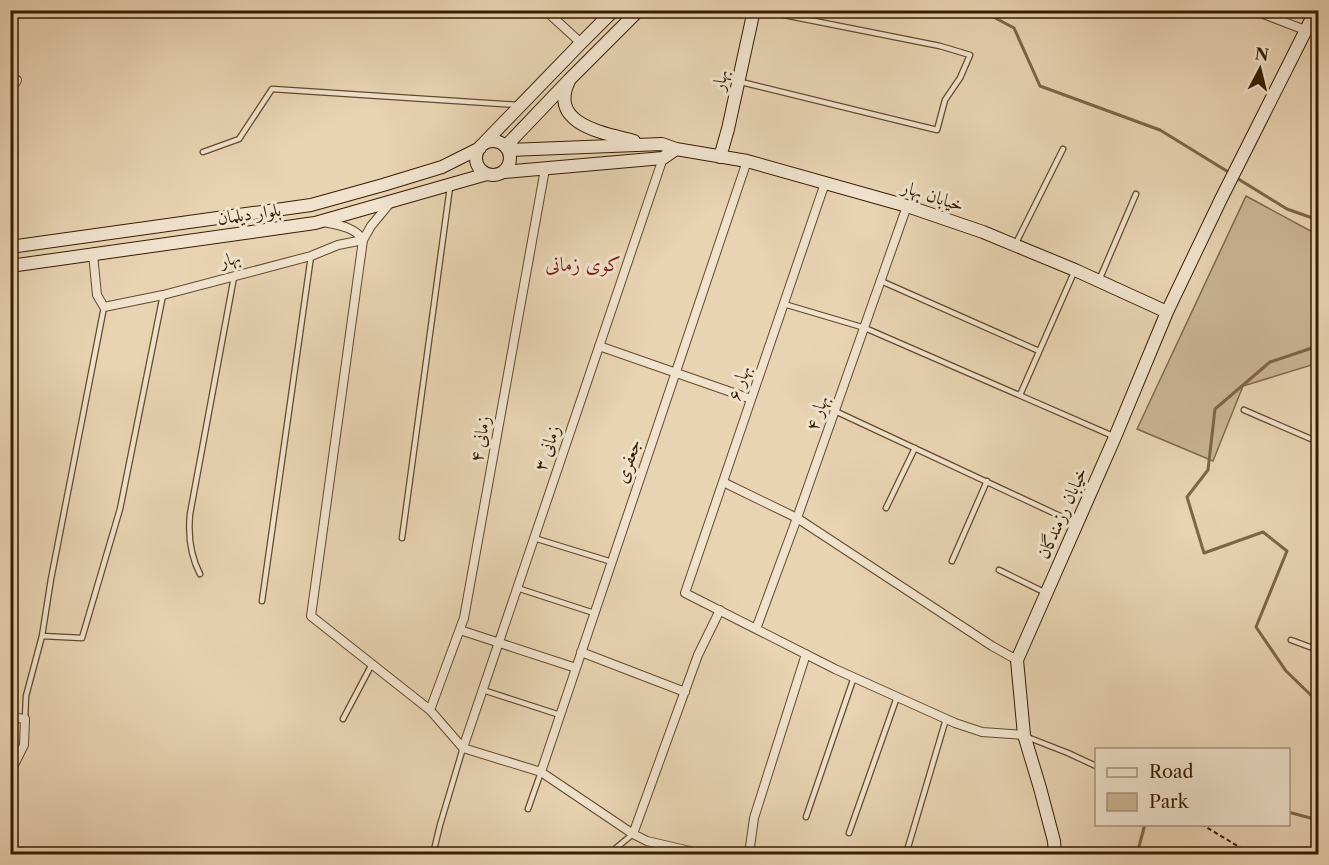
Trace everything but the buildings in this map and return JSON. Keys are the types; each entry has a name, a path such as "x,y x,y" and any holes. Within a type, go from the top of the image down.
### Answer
{"main road":[{"name":"بلوار دیلمان","path":"10,248 311,205 442,167 482,146 614,10"},
{"path":"507,148 569,80 639,10"},
{"name":"بهار","path":"720,157 738,81 762,11"},
{"path":"1305,30 1314,14"},
{"name":"خیابان رزمندگان","path":"1055,855 1054,841 1024,735 1017,660 1167,312 1305,30"},
{"path":"569,80 565,100 569,113 578,122 589,128 643,144"},
{"path":"504,172 511,158 507,148 496,141 482,146 477,153 478,166 487,174 498,175 504,172 663,158 676,149"},
{"name":"خیابان بهار","path":"507,148 662,144 676,149 747,161 907,206 983,232 1075,270 1167,312"},
{"name":"بلوار دیلمان","path":"10,266 321,221 487,174"},
{"path":"45,242 48,260"}],"street":[{"path":"545,10 581,43"},
{"path":"1253,10 1305,30"},
{"path":"10,93 17,80"},
{"name":"زمانی ۳","path":"463,748 663,158"},
{"name":"جعفری","path":"541,772 747,161"},
{"name":"زمانی ۴","path":"430,710 464,618 545,169"},
{"name":"بهار ۶","path":"720,610 685,593 825,183"},
{"path":"390,203 370,226 363,240 311,616 430,710 463,748 541,772 647,841 703,855"},
{"name":"بهار ۴","path":"756,629 907,206"},
{"path":"321,221 358,233 363,240"},
{"name":"بهار","path":"104,307 163,296 311,256 338,245 363,240"},
{"path":"93,254 97,295 104,307"},
{"path":"599,346 751,399"},
{"path":"723,483 797,519 982,640 1017,660"},
{"path":"633,834 698,655 720,610 806,654 946,719 982,732 1024,735"},
{"path":"460,630 576,668"},
{"path":"581,652 685,692"},
{"path":"748,855 754,818 806,654"},
{"path":"10,717 25,719 24,745 10,773"}],"lane":[{"path":"738,81 937,130 945,100 960,78 970,55 940,46 759,10"},
{"path":"203,152 239,139 272,89 521,106"},
{"path":"1015,245 1063,149"},
{"path":"402,538 450,184"},
{"path":"1099,281 1136,194"},
{"path":"262,601 311,256"},
{"path":"1020,395 1075,270"},
{"path":"200,574 194,562 189,533 190,514 234,276"},
{"path":"881,281 1039,351"},
{"path":"42,636 82,638 120,509 163,296"},
{"path":"784,304 865,328 1115,437"},
{"path":"25,719 26,696 42,636 104,307"},
{"path":"1244,410 1318,442"},
{"path":"835,411 1077,524"},
{"path":"886,508 915,448"},
{"path":"952,561 987,481"},
{"path":"534,538 612,562"},
{"path":"999,570 1047,593"},
{"path":"517,588 594,613"},
{"path":"1291,640 1318,650"},
{"path":"343,719 372,664"},
{"path":"806,817 854,677"},
{"path":"483,690 560,716"},
{"path":"849,833 897,697"},
{"path":"906,855 946,719"},
{"path":"1024,735 1095,766"},
{"path":"433,855 463,748"},
{"path":"528,809 541,772"},
{"path":"613,855 616,848 633,834"}],"path":[{"path":"1203,826 1251,855"}],"green space":[{"path":"1246,196 1318,235 1318,363 1243,386 1213,461 1137,429"}],"waterway":[{"path":"983,10 1014,28 1040,86 1160,130 1230,173"},
{"path":"1235,177 1287,209 1318,220"},
{"path":"1318,346 1270,362 1215,409 1208,470 1187,497 1204,553 1263,532 1287,551 1256,627 1286,671 1318,702"},
{"path":"1290,813 1318,820"},
{"path":"1137,854 1144,826"}],"district":[{"name":"کوی زمانی","path":"583,264"}]}
